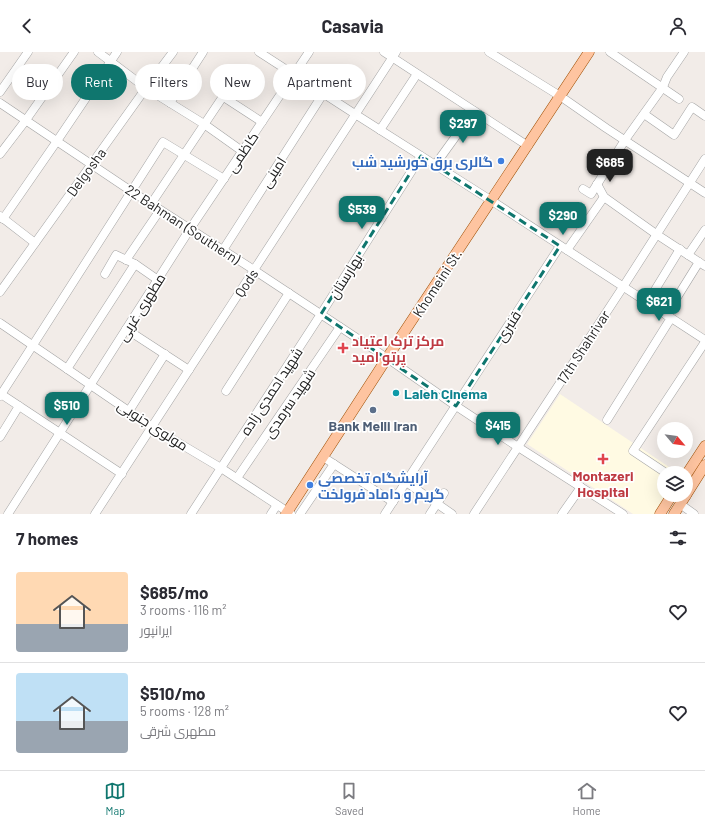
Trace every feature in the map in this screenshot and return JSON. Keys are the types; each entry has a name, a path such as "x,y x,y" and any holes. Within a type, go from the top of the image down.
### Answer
{"main road":[{"name":"Khomeini St.","path":"288,513 387,358 589,52"},
{"path":"692,466 705,446"},
{"path":"693,484 705,466"},
{"path":"660,514 668,502"},
{"path":"674,514 680,504"}],"street":[{"path":"0,92 28,52"},
{"path":"0,154 74,52"},
{"path":"98,52 135,80"},
{"path":"35,242 2,217 57,141 117,52"},
{"name":"Delgosha","path":"164,64 173,52"},
{"path":"170,103 203,52"},
{"path":"259,52 278,64"},
{"name":"کاظمی","path":"301,64 309,52"},
{"path":"384,52 394,55 417,74 528,146"},
{"path":"489,52 560,96 705,193"},
{"path":"610,52 680,99"},
{"path":"583,189 591,194 625,140 663,87 667,77 684,52"},
{"name":"Qods","path":"95,514 394,55"},
{"path":"380,130 417,74"},
{"name":"Delgosha","path":"0,292 137,100"},
{"path":"165,100 204,124 242,151"},
{"path":"151,204 219,100"},
{"path":"228,100 262,122"},
{"name":"کاظمی","path":"190,229 277,100"},
{"name":"امینی","path":"223,250 319,100"},
{"path":"333,100 492,201 705,341 633,451 657,467"},
{"name":"22 Bahman (Southern)","path":"0,102 131,191 321,314 456,406 623,514"},
{"path":"644,114 674,135 692,107 705,116"},
{"path":"435,165 474,111"},
{"path":"122,474 1,395 163,142 224,179"},
{"name":"بهارستان","path":"321,314 421,156"},
{"name":"17th Shahrivar","path":"474,514 705,159"},
{"path":"597,184 604,197 702,264 607,420"},
{"name":"قنبری","path":"385,514 563,248 604,197"},
{"path":"126,260 160,210"},
{"name":"مطهری غربی","path":"8,514 190,229"},
{"path":"688,255 705,230"},
{"path":"647,303 680,249"},
{"path":"104,274 116,255 135,264 158,280"},
{"path":"68,368 135,264"},
{"path":"226,391 289,293"},
{"name":"شهید احمدی زاده","path":"191,514 321,314"},
{"name":"مولوی جنوبی","path":"0,323 129,411 237,478 288,513"},
{"name":"شهید سرمدی","path":"237,478 340,327"},
{"path":"126,329 189,370"},
{"path":"129,411 165,354"},
{"path":"0,437 19,406"},
{"path":"323,457 393,502"},
{"path":"300,514 334,464"},
{"path":"406,482 452,514"},
{"path":"562,514 580,487"},
{"path":"430,514 444,493"},
{"path":"680,504 694,514"},
{"path":"272,514 277,505"}],"highlighted area":[{"path":"421,156 560,246 456,406 321,314"}],"shaded area":[{"name":"Montazeri Hospital","path":"560,394 668,466 657,466 657,502 663,502 655,514 633,514 527,444"}],"place":[{"name":"گالری برق خورشید شب","path":"501,161"},
{"name":"مرکز ترک اعتیاد پرتو امید","path":"343,348"},
{"name":"Laleh Cinema","path":"396,393"},
{"name":"Bank Melli Iran","path":"373,410"},
{"name":"Montazeri Hospital","path":"603,459"},
{"name":"آرایشگاه تخصصی گریم و داماد فرولخت","path":"310,485"}]}
